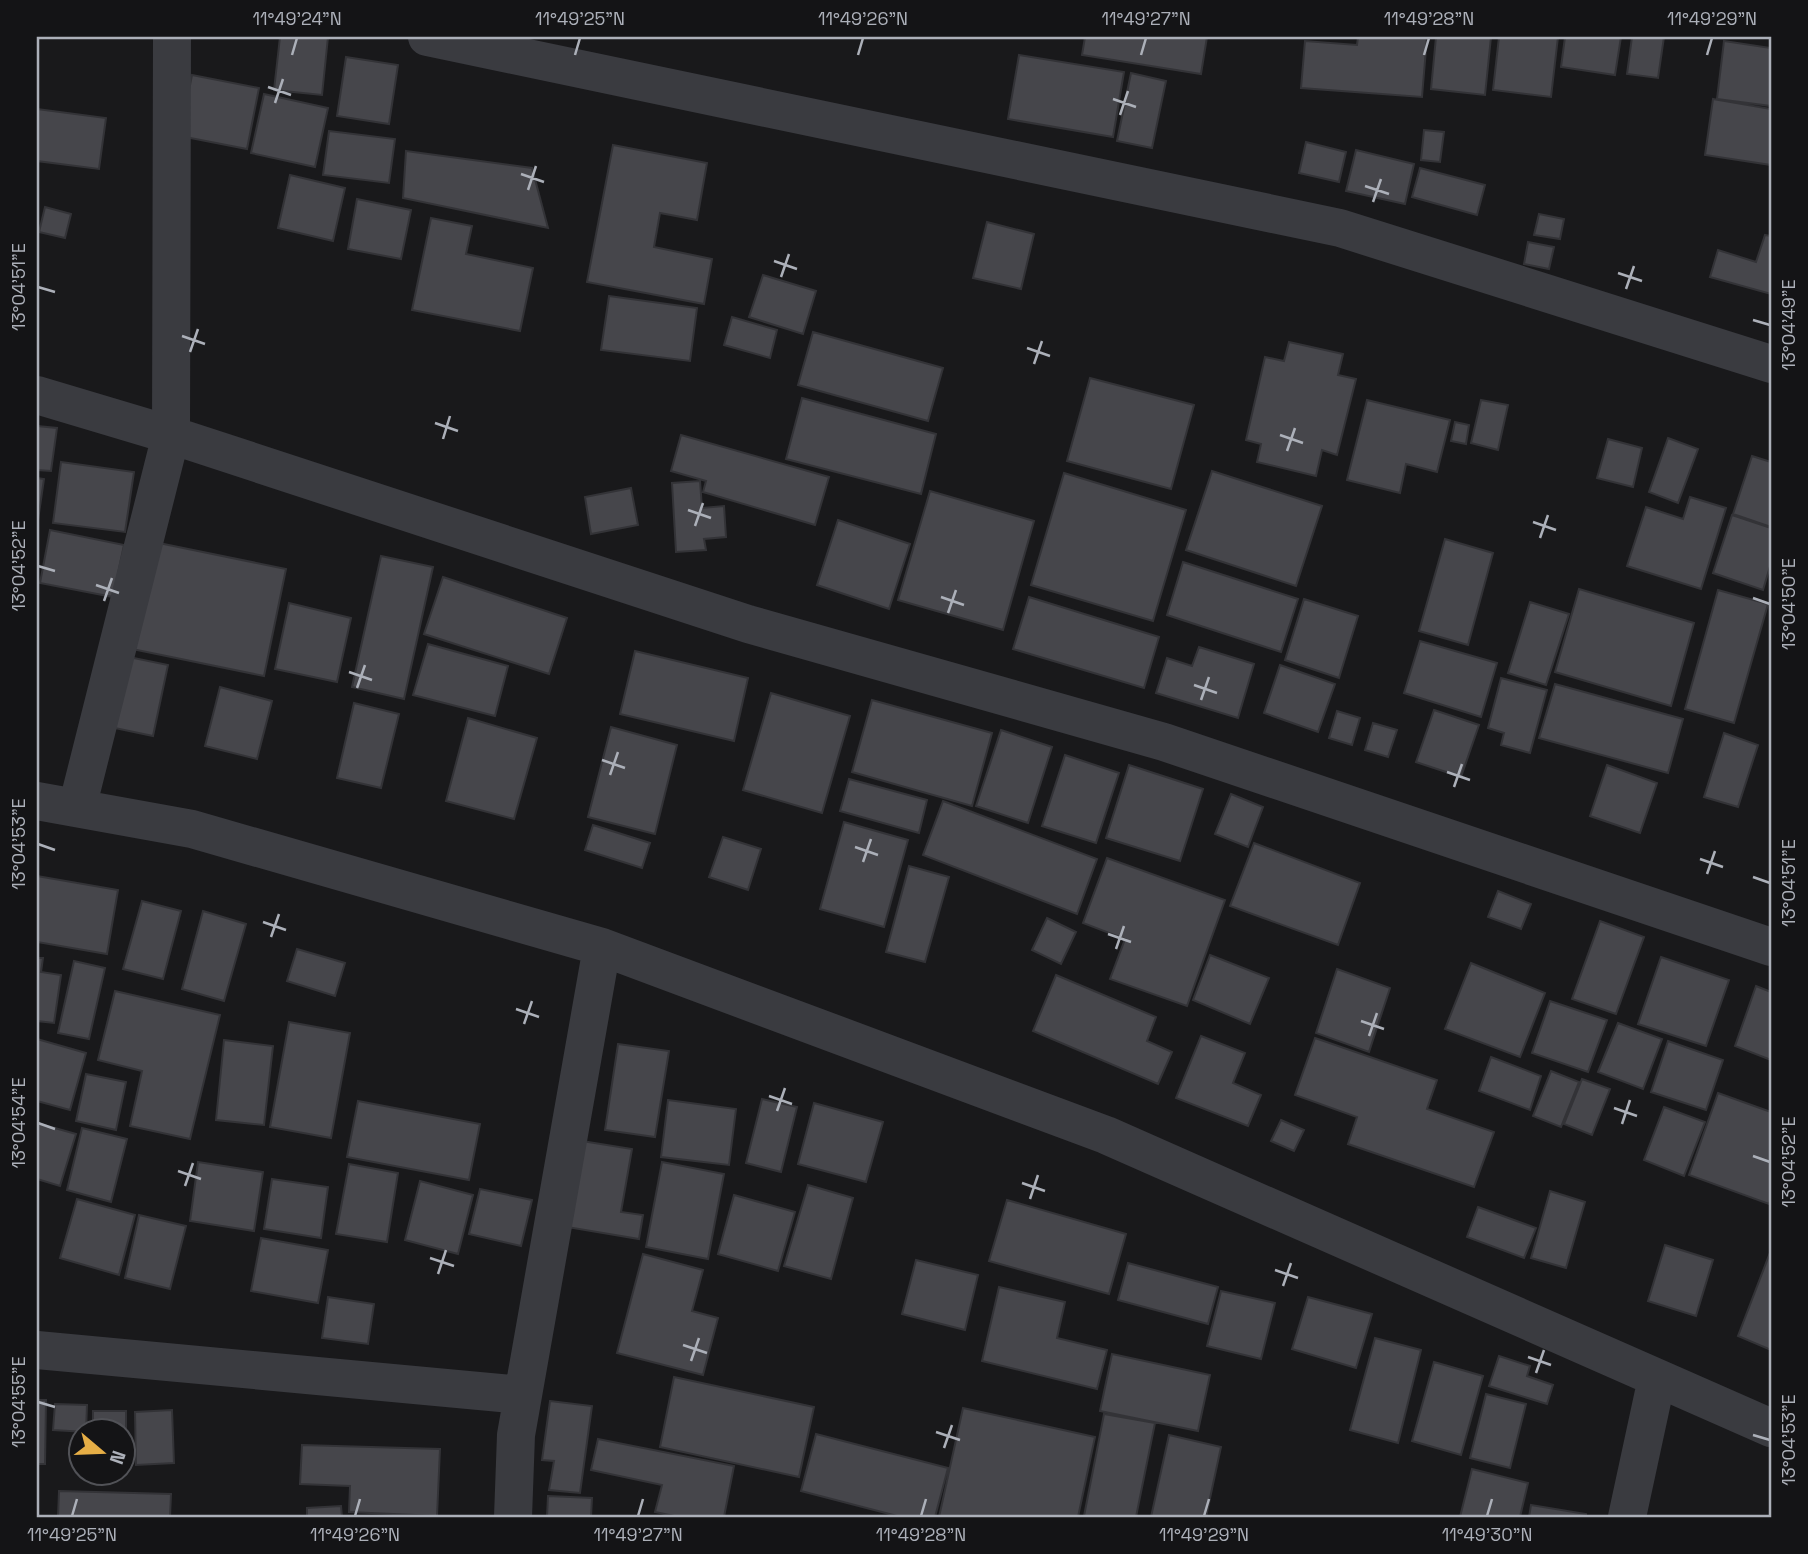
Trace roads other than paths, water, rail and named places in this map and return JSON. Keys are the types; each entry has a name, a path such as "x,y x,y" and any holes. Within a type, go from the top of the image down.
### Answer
{"street":[{"path":"77,808 171,435 172,37"},
{"path":"427,37 1340,228 1771,364"},
{"path":"37,395 171,435 748,624 1164,742 1771,947"},
{"path":"37,802 192,829 603,947 1106,1135 1771,1428"},
{"path":"513,1517 516,1435 603,947"},
{"path":"37,1350 523,1395"},
{"path":"1627,1517 1657,1378"}]}
